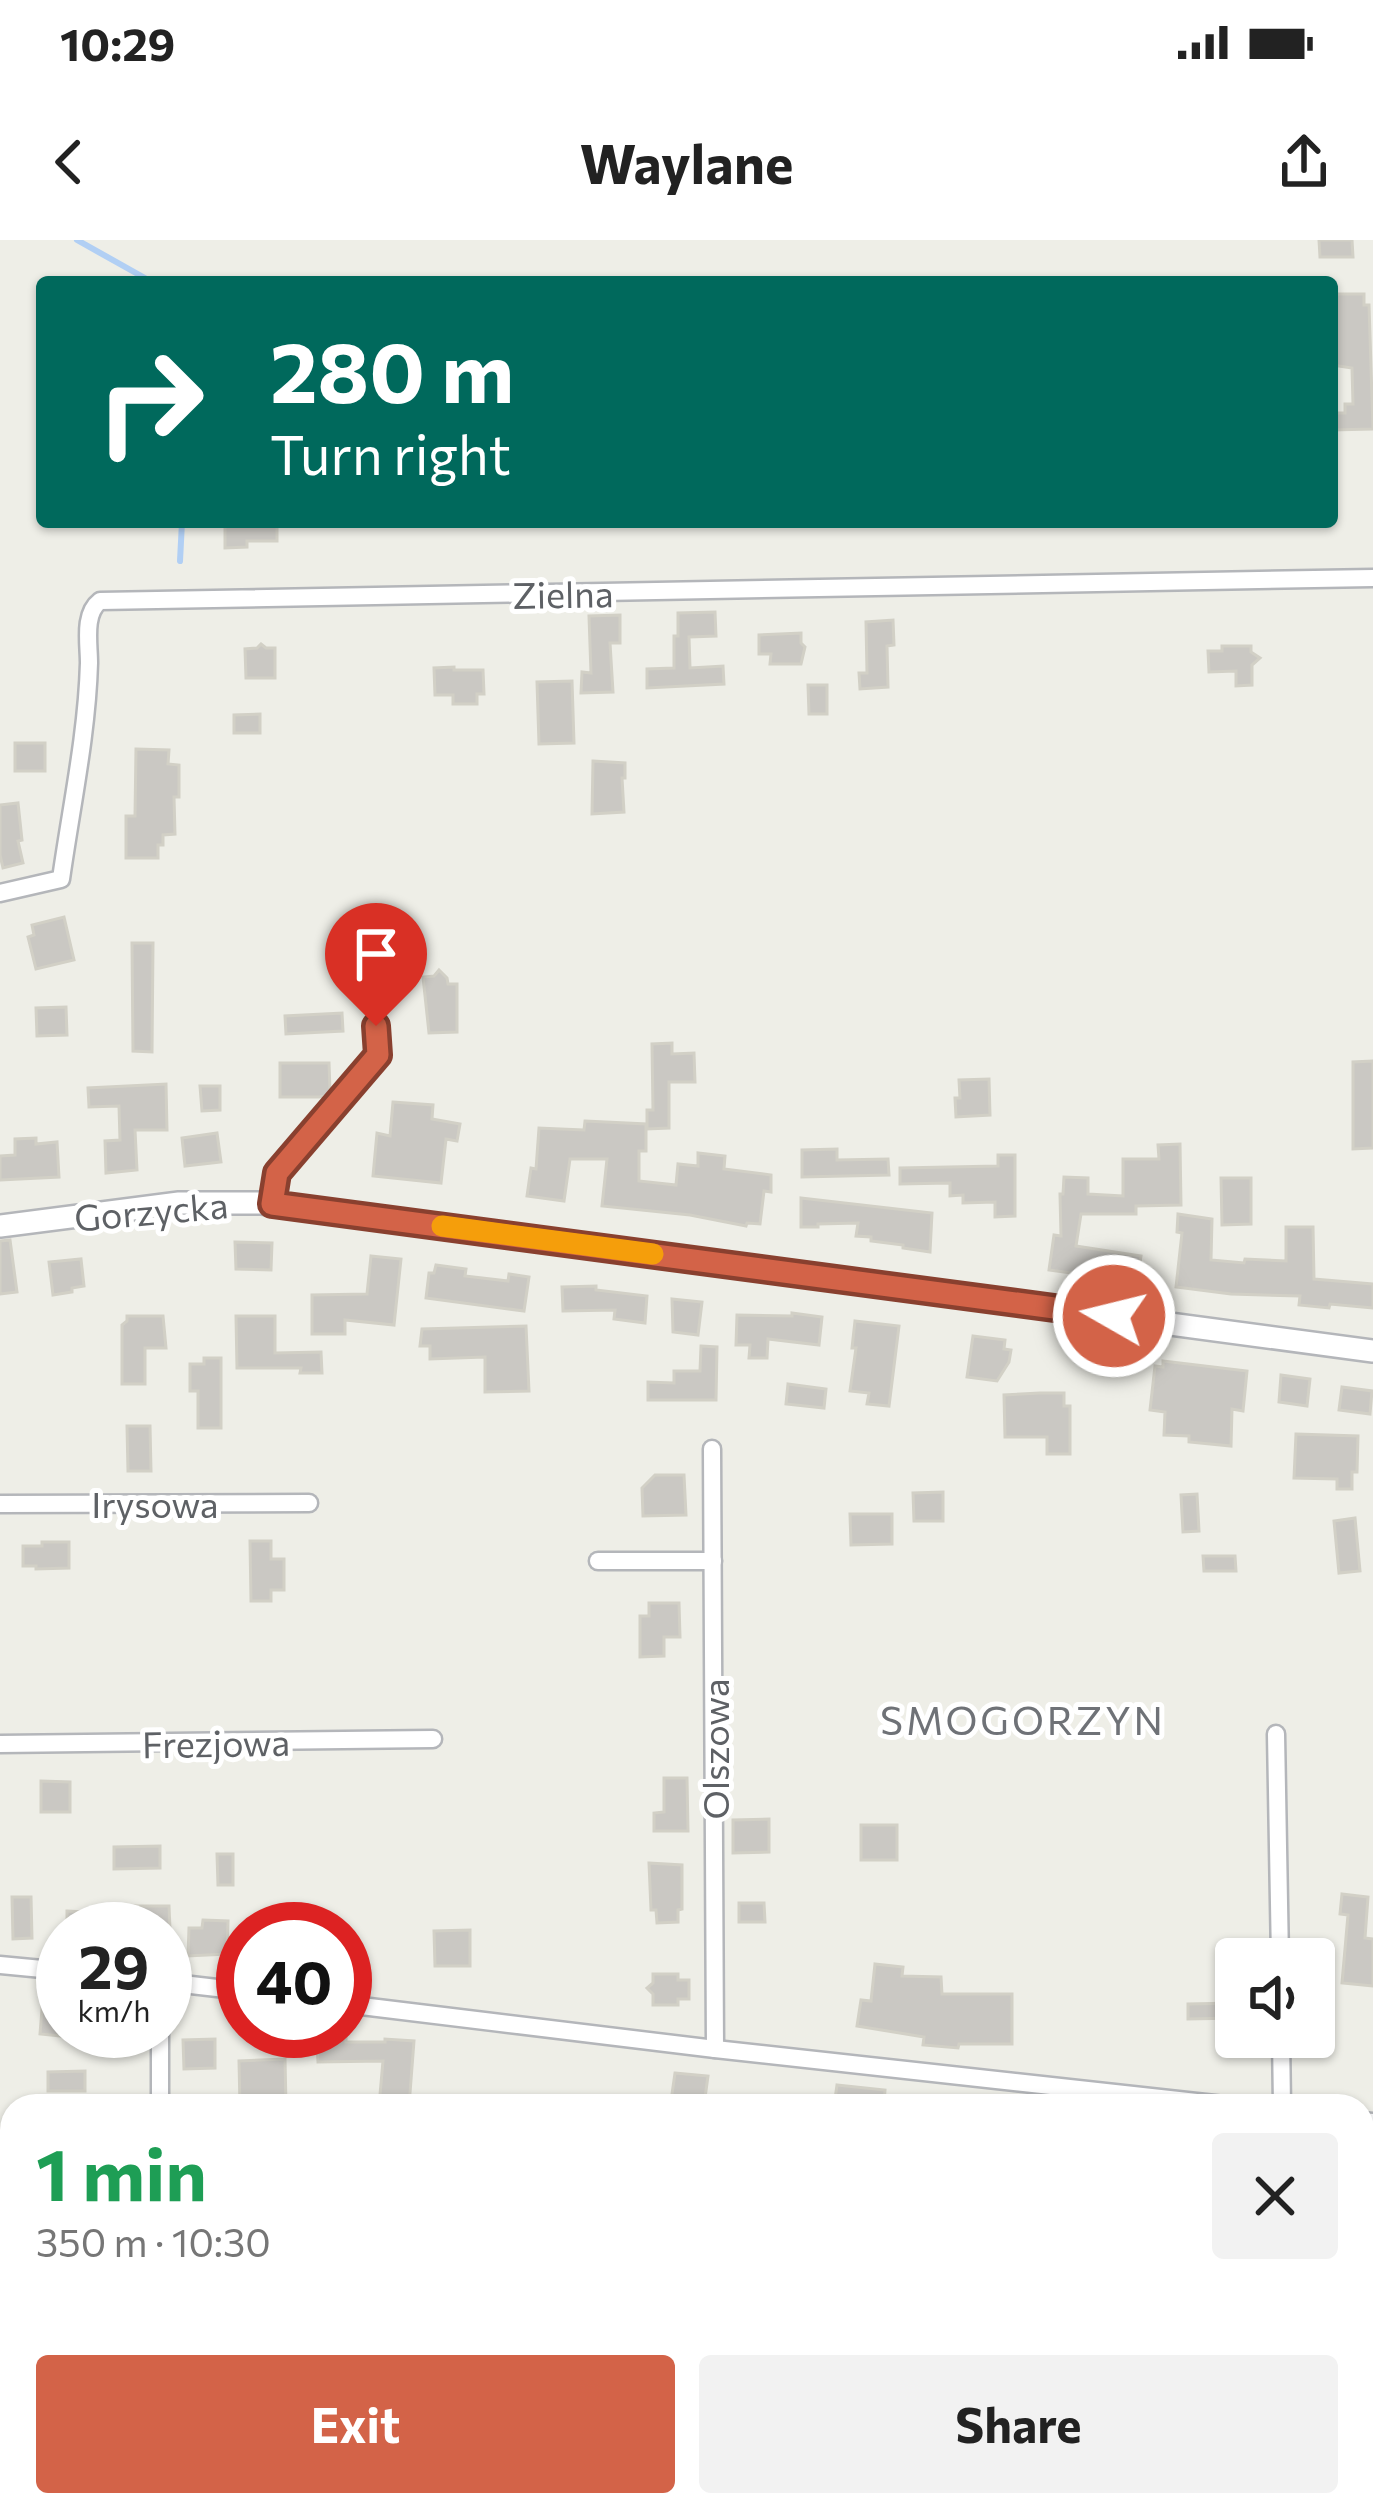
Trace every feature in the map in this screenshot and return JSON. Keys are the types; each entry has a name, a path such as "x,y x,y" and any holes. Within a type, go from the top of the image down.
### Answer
{"street":[{"name":"Zielna","path":"0,893 61,879 88,684 89,617 100,601 1373,578"},
{"path":"272,1204 277,1173 378,1055 376,1026"},
{"name":"Gorzycka","path":"0,1226 179,1203 272,1204 1373,1352"},
{"name":"Olszowa","path":"712,1449 715,2049"},
{"name":"Irysowa","path":"0,1504 309,1503"},
{"path":"598,1561 713,1561"},
{"path":"1276,1734 1280,1938"},
{"name":"Frezjowa","path":"0,1744 433,1739"},
{"path":"0,1965 36,1968"},
{"path":"372,2006 1124,2094"},
{"path":"160,2058 160,2094"},
{"path":"1281,2058 1282,2094"}],"building":[{"path":"1319,240 1352,240 1353,257 1320,257"},
{"path":"1338,294 1364,294 1364,305 1369,305 1373,429 1338,430 1338,413 1345,413 1345,404 1353,404 1352,368 1338,366"},
{"path":"225,528 277,528 277,541 247,541 247,547 225,548"},
{"path":"715,612 716,636 689,637 690,668 723,666 724,684 647,688 647,669 674,668 678,613"},
{"path":"620,615 620,643 610,643 613,692 581,693 582,672 591,673 589,616"},
{"path":"893,620 894,645 887,646 888,687 860,689 859,673 867,673 866,622"},
{"path":"801,633 805,647 801,664 770,664 771,654 759,654 759,635"},
{"path":"261,644 275,648 275,678 246,678 245,649"},
{"path":"1222,646 1251,646 1260,658 1252,665 1252,685 1236,686 1236,671 1209,672 1208,651 1222,651"},
{"path":"434,668 483,670 484,694 477,694 477,704 453,704 453,695 435,695"},
{"path":"572,681 574,743 539,744 537,682"},
{"path":"808,685 827,685 827,714 809,714"},
{"path":"260,714 260,733 234,733 234,715"},
{"path":"15,743 45,743 45,771 15,771"},
{"path":"136,749 169,750 168,764 179,765 175,834 163,835 158,858 126,858 126,816 135,816"},
{"path":"593,761 625,763 624,812 592,814"},
{"path":"18,803 23,863 3,868 0,805"},
{"path":"64,917 74,960 36,969 28,937 34,935 32,925"},
{"path":"132,943 153,943 152,1052 133,1051"},
{"path":"439,970 448,984 457,984 457,1032 429,1033 423,977"},
{"path":"66,1007 67,1035 37,1036 36,1008"},
{"path":"342,1013 343,1031 286,1034 285,1016"},
{"path":"672,1043 672,1054 694,1053 695,1082 669,1082 669,1128 647,1129 647,1110 653,1110 652,1044"},
{"path":"1373,1061 1373,1148 1353,1149 1353,1062"},
{"path":"280,1063 329,1063 330,1091 319,1097 280,1097"},
{"path":"989,1079 990,1115 956,1117 959,1080"},
{"path":"166,1084 167,1130 135,1130 137,1170 106,1173 105,1141 120,1140 119,1106 89,1107 88,1088"},
{"path":"200,1086 220,1086 220,1110 202,1111"},
{"path":"393,1102 433,1105 432,1119 460,1124 457,1141 446,1139 441,1183 373,1176 377,1133 390,1136"},
{"path":"585,1121 646,1124 646,1151 639,1151 639,1181 676,1185 678,1164 698,1166 698,1153 725,1156 724,1169 771,1175 771,1192 764,1191 760,1224 602,1206 607,1159 570,1159 564,1201 527,1196 531,1168 536,1169 539,1128 584,1130"},
{"path":"217,1133 221,1162 185,1166 182,1138"},
{"path":"36,1138 36,1144 57,1142 59,1177 0,1180 0,1156 15,1155 15,1139"},
{"path":"1180,1144 1181,1205 1136,1206 1136,1214 1081,1214 1076,1246 1141,1256 1137,1282 1049,1270 1054,1235 1061,1236 1064,1177 1088,1178 1088,1194 1123,1196 1123,1159 1159,1159 1158,1145"},
{"path":"837,1149 837,1160 888,1159 889,1175 802,1177 802,1150"},
{"path":"998,1155 1015,1155 1015,1216 995,1217 995,1202 963,1203 963,1195 950,1196 950,1183 900,1184 900,1168 998,1166"},
{"path":"1221,1178 1251,1178 1251,1224 1222,1225"},
{"path":"801,1198 932,1213 930,1252 856,1236 858,1223 801,1227"},
{"path":"1178,1214 1212,1219 1211,1260 1286,1261 1286,1227 1313,1227 1314,1279 1373,1284 1373,1308 1299,1305 1300,1296 1176,1287 1182,1233 1177,1232"},
{"path":"10,1240 17,1292 0,1294 0,1241"},
{"path":"235,1242 272,1243 271,1270 236,1269"},
{"path":"371,1256 401,1259 394,1325 345,1320 345,1334 312,1334 312,1295 367,1294"},
{"path":"81,1259 84,1286 53,1295 49,1262"},
{"path":"436,1265 466,1269 465,1276 508,1281 509,1274 529,1277 524,1311 426,1298 429,1273 434,1273"},
{"path":"596,1286 596,1290 647,1296 645,1323 614,1319 615,1310 563,1311 562,1287"},
{"path":"672,1299 702,1302 698,1335 673,1332"},
{"path":"737,1315 822,1317 819,1345 768,1339 767,1358 749,1358 750,1345 736,1345"},
{"path":"127,1316 163,1316 166,1348 145,1348 145,1384 122,1384 122,1325"},
{"path":"236,1316 275,1316 275,1353 321,1352 322,1373 300,1373 301,1368 237,1368"},
{"path":"855,1321 899,1326 889,1406 867,1404 869,1393 850,1391"},
{"path":"526,1326 529,1391 485,1392 485,1357 430,1359 430,1346 420,1346 422,1329"},
{"path":"973,1336 1005,1340 1004,1349 1011,1350 997,1381 967,1377"},
{"path":"701,1346 717,1347 716,1400 648,1400 648,1382 674,1383 674,1371 700,1371"},
{"path":"204,1358 221,1358 221,1428 198,1428 198,1391 190,1391 190,1364 204,1364"},
{"path":"1163,1361 1247,1371 1243,1411 1232,1409 1231,1446 1164,1435 1165,1412 1150,1410 1155,1366 1163,1367"},
{"path":"1281,1375 1310,1379 1307,1406 1279,1402"},
{"path":"788,1384 826,1389 824,1408 786,1404"},
{"path":"1342,1387 1372,1391 1370,1414 1339,1410"},
{"path":"1064,1393 1064,1406 1070,1406 1070,1454 1047,1454 1047,1437 1005,1437 1004,1395"},
{"path":"127,1426 150,1426 151,1471 128,1471"},
{"path":"1296,1434 1358,1436 1352,1489 1337,1489 1337,1479 1294,1478"},
{"path":"655,1475 684,1475 686,1515 643,1516 642,1488"},
{"path":"943,1492 943,1521 914,1521 913,1493"},
{"path":"1197,1494 1199,1531 1183,1532 1181,1495"},
{"path":"850,1514 892,1514 892,1544 851,1545"},
{"path":"1355,1518 1360,1571 1339,1573 1334,1521"},
{"path":"250,1541 271,1541 271,1559 284,1559 284,1590 271,1590 271,1601 251,1601"},
{"path":"42,1542 69,1542 69,1568 23,1566 23,1546 42,1546"},
{"path":"1203,1556 1235,1556 1236,1571 1204,1571"},
{"path":"649,1603 679,1603 680,1637 664,1637 664,1656 640,1657 640,1616 649,1616"},
{"path":"664,1778 687,1778 688,1831 654,1831 654,1813 664,1812"},
{"path":"41,1781 70,1782 70,1812 41,1812"},
{"path":"769,1819 769,1852 733,1853 733,1820"},
{"path":"861,1825 897,1825 897,1860 861,1860"},
{"path":"160,1846 160,1868 114,1869 114,1847"},
{"path":"217,1854 233,1854 233,1885 218,1885"},
{"path":"649,1863 682,1865 678,1922 657,1923 656,1910 651,1910"},
{"path":"1342,1894 1368,1897 1365,1938 1373,1939 1373,1986 1342,1983 1348,1915 1340,1914"},
{"path":"12,1897 31,1897 32,1938 13,1939"},
{"path":"739,1903 764,1903 765,1922 739,1922"},
{"path":"203,1920 216,1921 216,1955 192,1956 192,1928 202,1928"},
{"path":"470,1930 470,1966 435,1966 434,1931"},
{"path":"875,1964 903,1967 902,1976 941,1977 942,1994 1012,1994 1012,2044 923,2045 924,2037 857,2026 861,2000 871,2001"},
{"path":"653,1974 678,1974 678,1980 689,1980 689,1999 678,1999 678,2005 653,2005 653,1994 647,1988"},
{"path":"1215,2003 1215,2018 1188,2019 1188,2004"},
{"path":"215,2039 215,2068 184,2069 184,2058 192,2058 192,2040"},
{"path":"385,2039 414,2041 410,2094 380,2094 383,2061 318,2062 318,2058 372,2058 372,2042"},
{"path":"285,2059 286,2094 240,2094 239,2061"},
{"path":"85,2071 85,2091 48,2091 48,2072"},
{"path":"675,2073 708,2076 706,2094 672,2094"},
{"path":"837,2085 885,2090 885,2094 836,2094"}],"waterway":[{"path":"77,240 141,276"},
{"path":"180,561 182,528"}],"slow traffic":[{"path":"442,1226 653,1254"}],"district":[{"name":"SMOGORZYN","path":"1023,1719"}],"route":[{"path":"376,1026 378,1055 277,1173 272,1204 1114,1316"}]}
